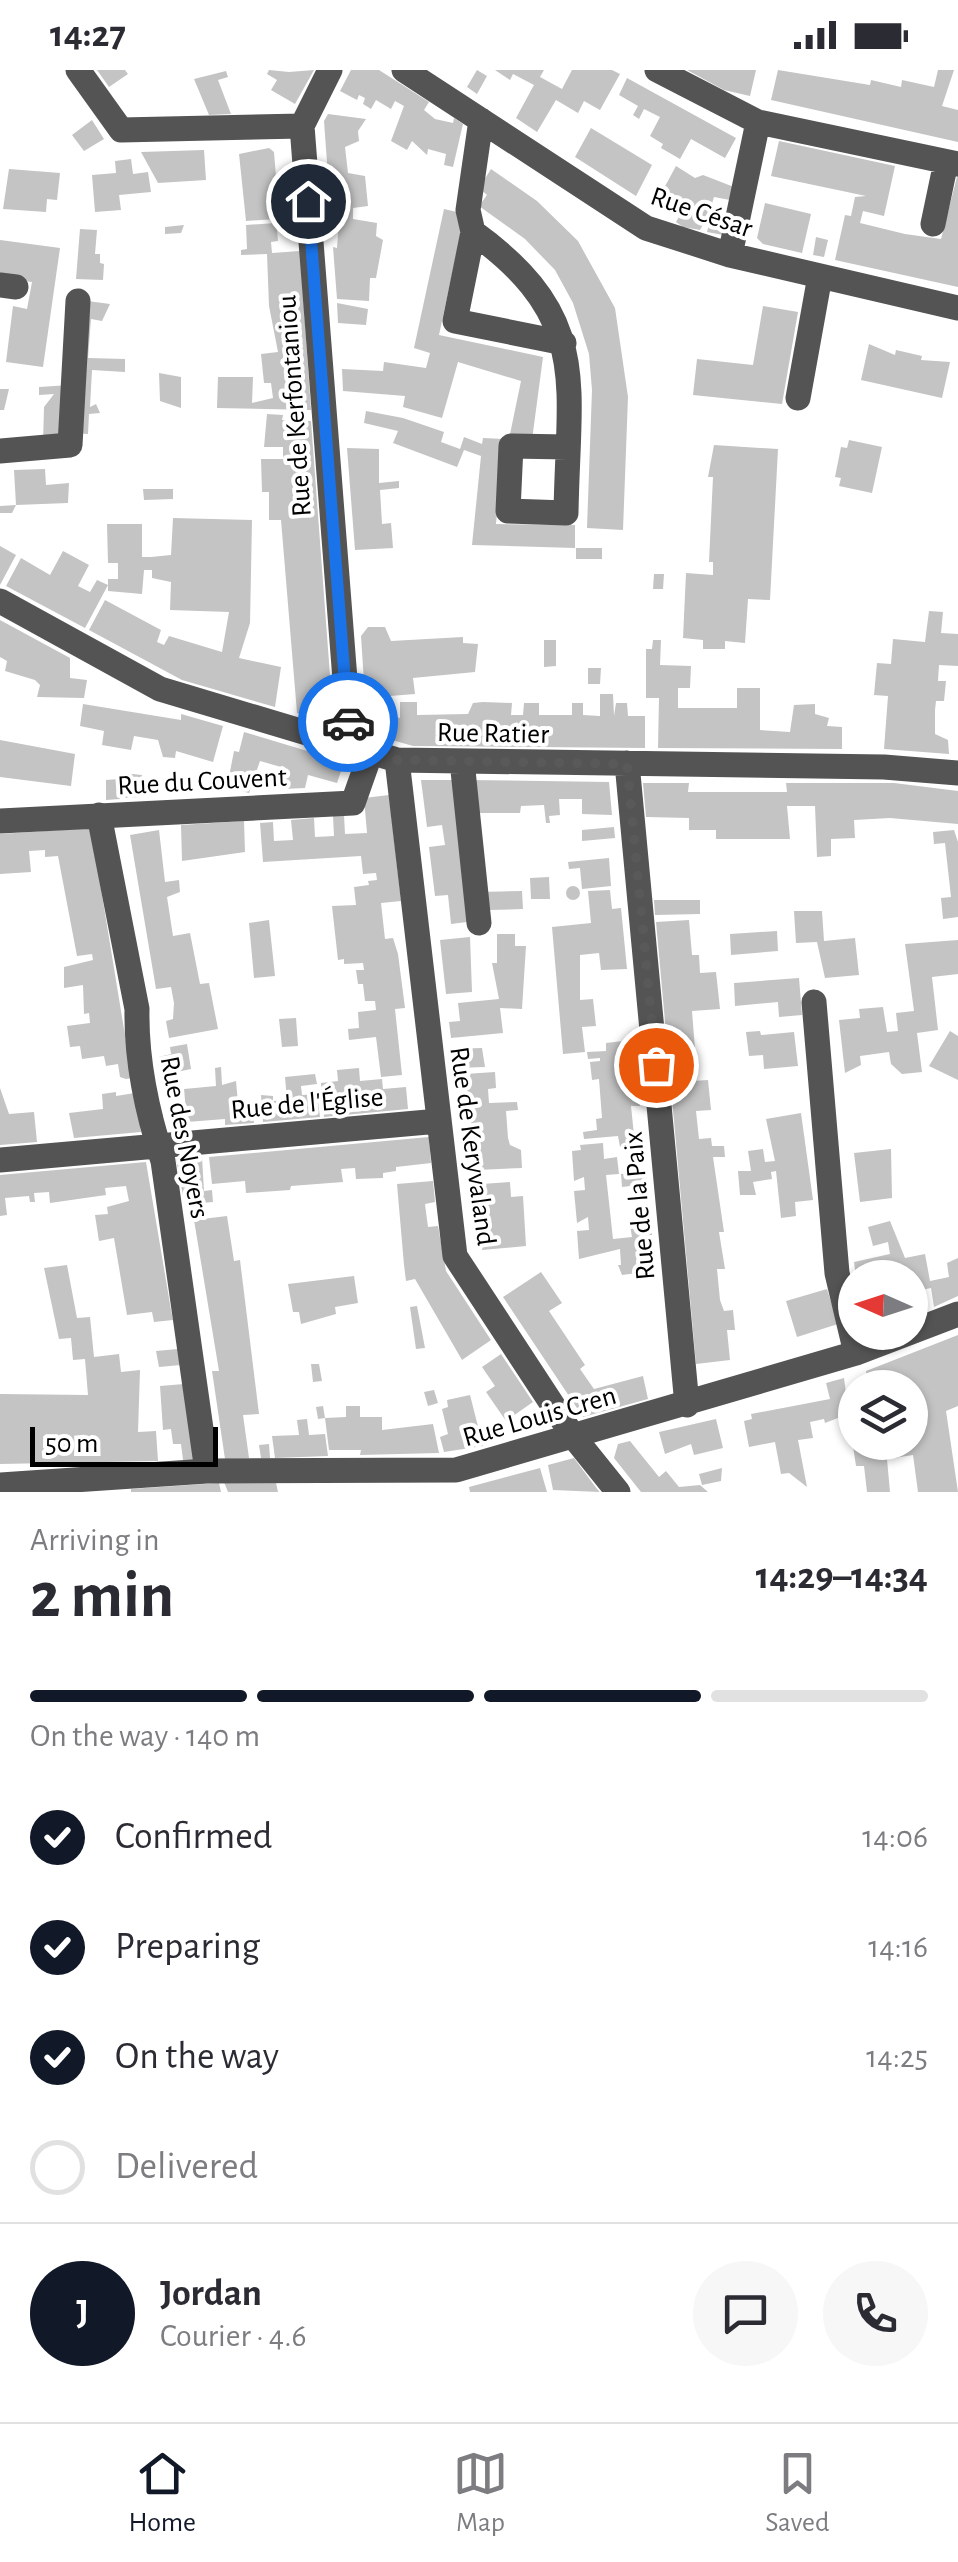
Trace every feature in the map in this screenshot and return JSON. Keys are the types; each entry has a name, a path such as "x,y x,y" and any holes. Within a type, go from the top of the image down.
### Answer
{"street":[{"path":"78,70 121,130 302,126 330,70"},
{"name":"Rue César","path":"404,70 646,228 730,255 958,308"},
{"path":"656,70 758,122 952,162 933,224"},
{"path":"480,120 468,210 474,232 456,321 564,343"},
{"path":"730,255 758,122"},
{"name":"Rue de Kerfontaniou","path":"302,126 360,748"},
{"path":"474,232 515,262 546,300 564,343 567,448"},
{"path":"798,398 820,276"},
{"path":"0,451 70,445 78,301"},
{"name":"Rue Ratier","path":"0,601 160,689 397,760 884,767 958,774"},
{"name":"Rue du Couvent","path":"0,821 352,802 360,748"},
{"name":"Rue de Keryvaland","path":"397,760 455,1256 573,1436 618,1492"},
{"path":"462,761 479,923"},
{"name":"Rue de la Paix","path":"627,764 687,1404"},
{"name":"Rue des Noyers","path":"99,816 117,925 129,963 136,1040 188,1308 186,1342 207,1472"},
{"path":"814,1002 838,1272 856,1353"},
{"name":"Rue de l'Église","path":"0,1160 439,1120"},
{"name":"Rue Louis Cren","path":"0,1485 207,1472 360,1480 456,1470 856,1353 958,1314"}],"building":[{"path":"97,70 125,70 128,74 109,87"},
{"path":"269,70 314,70 295,104 271,90 277,80 267,74"},
{"path":"351,70 379,70 429,102 424,110 435,119 453,123 454,118 463,124 453,167 444,165 446,154 428,149 427,155 412,141 407,150 391,141 404,106 395,101 391,109 376,100 371,109 363,104 365,98 359,95 357,100 340,91"},
{"path":"477,70 487,76 477,94 467,87"},
{"path":"495,70 544,70 540,77 562,89 572,70 612,70 620,74 600,110 584,101 578,113 556,100 537,132 516,118 534,85 513,74 510,80"},
{"path":"687,70 756,70 750,96 724,90"},
{"path":"778,70 870,85 871,80 901,87 902,80 934,87 938,70 954,70 942,106 958,110 958,142 771,100"},
{"path":"226,71 228,77 218,80 231,114 209,115 194,79"},
{"path":"627,78 736,138 725,158 691,139 680,159 661,148 663,144 650,136 660,117 644,109 639,119 633,115 638,106 619,95"},
{"path":"328,114 366,119 358,131 359,141 345,147 348,173 365,176 368,206 353,208 353,219 377,223 376,236 383,240 376,278 370,278 369,301 337,299 333,247 337,248 339,219 331,218 324,121"},
{"path":"92,120 104,139 84,151 72,135"},
{"path":"591,128 652,165 636,196 575,157"},
{"path":"779,141 895,166 884,216 863,211 860,223 905,234 941,239 958,173 958,287 835,260 845,215 851,216 855,197 866,196 771,176"},
{"path":"269,148 274,152 277,189 295,188 298,230 277,229 278,241 271,242 272,253 300,251 311,410 217,408 218,377 253,377 252,403 273,398 271,383 264,383 261,354 278,352 269,306 267,254 241,255 241,250 247,249 246,225 276,223 276,219 246,221 239,154"},
{"path":"204,150 206,180 158,183 141,152"},
{"path":"131,159 133,174 148,172 151,192 119,195 121,210 95,212 92,175 116,173 115,161"},
{"path":"676,166 695,178 703,175 734,187 730,200 714,197 708,216 727,216 723,235 707,232 709,224 704,223 700,230 683,227 676,222 680,215 657,201"},
{"path":"9,169 60,173 57,200 47,199 46,212 3,209"},
{"path":"491,169 537,201 578,241 615,308 628,397 623,530 587,528 592,390 589,354 573,303 555,270 525,239 479,206 487,195 479,188"},
{"path":"765,203 811,214 802,253 763,244 757,238"},
{"path":"444,209 457,212 461,232 439,335 543,357 532,440 509,439 521,381 458,362 442,418 403,407 405,396 343,391 342,369 383,371 384,362 426,368 430,353 414,348"},
{"path":"184,225 181,233 165,234 165,227"},
{"path":"80,229 97,230 95,254 100,254 100,263 104,264 103,280 76,279"},
{"path":"816,237 828,240 824,257 813,255"},
{"path":"0,240 60,248 43,367 6,362 13,306 27,309 32,282 0,278"},
{"path":"80,300 110,304 102,321 91,319 88,358 125,359 125,372 92,370 90,407 96,404 100,413 89,414 88,434 74,433"},
{"path":"337,303 368,309 366,325 338,323"},
{"path":"763,306 798,312 782,404 693,395 697,359 753,365"},
{"path":"869,344 895,355 896,350 922,356 921,360 950,362 942,398 861,380"},
{"path":"159,373 181,377 181,408 160,401"},
{"path":"70,385 66,442 43,444 44,407 54,394 39,395 39,387"},
{"path":"0,389 9,389 4,410 0,410"},
{"path":"366,411 444,432 441,442 460,449 464,437 482,444 483,438 504,439 496,524 575,525 575,548 472,545 481,456 464,450 457,467 393,443 398,431 364,423"},
{"path":"267,414 283,415 282,420 311,421 333,716 328,723 297,713 281,520 269,520 269,492 262,492 261,459 283,459 283,447 264,447"},
{"path":"849,440 882,447 872,493 839,486 841,478 835,477 841,447 847,448"},
{"path":"714,445 778,449 770,600 748,599 745,643 725,641 725,649 703,649 703,640 683,638 686,573 713,575 713,562 709,562 713,477 708,477"},
{"path":"347,448 379,449 379,483 399,481 399,488 380,490 382,524 391,523 393,548 355,550"},
{"path":"45,469 46,485 69,483 68,503 16,505 14,470"},
{"path":"143,489 173,489 173,499 144,500"},
{"path":"16,505 12,513 0,513 0,506"},
{"path":"173,518 252,520 250,623 239,658 281,667 275,707 182,680 89,630 105,600 161,630 157,642 164,645 169,636 222,652 229,612 170,610 171,582 152,578 152,570 144,570 142,594 108,591 108,579 118,579 118,563 108,563 107,524 142,524 142,557 151,557 171,555"},
{"path":"0,546 16,555 0,585"},
{"path":"576,548 602,548 602,559 576,559"},
{"path":"63,551 89,565 78,586 90,592 97,580 108,585 85,628 6,586 21,558 50,575"},
{"path":"654,574 664,574 663,589 653,589"},
{"path":"929,611 943,612 941,633 958,634 958,666 939,665 938,681 946,681 944,701 936,701 935,710 935,734 948,740 949,754 884,749 888,696 874,695 877,663 891,664 893,639 925,642"},
{"path":"0,620 70,658 70,678 87,680 84,698 37,697 40,685 35,680 5,671 7,661 0,657"},
{"path":"368,627 385,627 391,641 463,637 463,643 478,644 475,672 413,678 415,694 365,698 361,636"},
{"path":"544,640 556,640 556,666 544,667"},
{"path":"653,640 661,640 660,665 691,666 690,688 678,688 678,708 737,708 737,688 760,688 760,730 790,732 794,705 815,704 815,714 829,718 827,726 842,727 842,749 658,748 659,698 646,698 646,649 652,649"},
{"path":"588,668 601,668 600,684 588,684"},
{"path":"600,694 613,694 614,716 616,703 627,703 628,716 645,716 645,748 413,746 367,733 366,709 400,718 400,702 417,702 417,715 468,714 473,703 483,702 512,703 511,715 523,715 524,703 539,703 539,715 572,715 572,703 583,703 583,715 600,716"},
{"path":"83,704 181,720 181,714 223,726 213,762 176,751 175,758 163,757 158,740 134,736 131,750 102,745 104,731 80,726"},
{"path":"244,732 344,762 337,783 308,775 305,788 282,789 288,769 260,761 249,793 227,787 234,751 239,752"},
{"path":"0,740 75,754 71,786 0,777"},
{"path":"123,773 142,775 140,797 120,798"},
{"path":"119,779 120,799 106,800 106,780"},
{"path":"421,780 461,780 475,921 451,924 448,895 435,896 429,847 445,845 442,825 427,827"},
{"path":"468,780 609,782 612,815 582,814 582,799 559,799 560,815 549,816 550,823 546,823 544,805 521,806 520,813 472,813"},
{"path":"643,783 689,783 688,792 787,792 786,783 894,783 958,791 958,824 890,818 854,820 855,838 831,839 831,856 817,857 815,806 787,806 790,839 716,839 716,830 689,830 689,818 646,817"},
{"path":"389,795 401,901 381,903 385,939 393,938 398,954 405,1008 395,1009 402,1075 381,1077 376,1037 349,1040 348,1029 359,1028 358,1012 376,1010 375,1001 365,1001 363,984 358,984 356,970 364,970 363,963 344,964 344,959 338,960 332,906 356,905 354,887 377,880 376,873 363,874 361,856 263,862 260,823 273,822 274,841 293,840 291,820 314,818 315,837 334,836 333,816 344,815 345,834 367,833 364,798"},
{"path":"244,821 245,852 182,861 181,825"},
{"path":"614,827 615,838 582,841 582,830"},
{"path":"91,828 132,1078 126,1079 120,1077 118,1064 106,1066 104,1056 82,1059 80,1046 70,1047 67,1026 90,1023 89,1013 84,1014 83,985 64,988 64,967 93,960 92,954 77,956 58,856 45,857 45,850 29,851 31,872 0,874 0,834"},
{"path":"159,830 165,882 179,880 180,892 167,897 173,936 190,933 200,984 209,983 218,1029 169,1038 166,1021 173,1019 171,987 156,989 130,835"},
{"path":"954,830 958,842 958,917 943,919 941,898 951,897 945,843 934,844 933,832"},
{"path":"609,858 611,886 582,889 580,868 569,869 568,862"},
{"path":"549,877 550,899 531,899 530,878"},
{"path":"573,886 580,893 573,900 566,893"},
{"path":"610,890 612,909 621,908 627,969 601,970 599,953 580,955 580,1000 593,999 596,1026 582,1027 585,1052 563,1054 552,927 591,923 588,891"},
{"path":"522,891 523,909 489,910 480,892"},
{"path":"654,900 700,900 700,914 655,915"},
{"path":"794,911 822,911 824,941 855,938 859,975 825,978 817,942 796,943"},
{"path":"269,920 275,976 254,978 249,923"},
{"path":"689,920 692,955 699,955 700,973 716,972 720,1009 692,1011 695,1049 690,1050 693,1081 708,1080 711,1110 696,1111 699,1139 711,1138 712,1146 724,1146 725,1157 713,1157 724,1232 719,1232 725,1269 717,1269 720,1300 724,1311 733,1310 735,1330 727,1330 730,1360 696,1364 656,922"},
{"path":"777,931 778,951 731,955 730,934"},
{"path":"497,934 515,934 515,946 526,946 522,1009 500,1008 503,1033 451,1038 449,1022 460,1021 458,1003 499,999 492,963 497,963"},
{"path":"470,937 472,992 446,994 440,940"},
{"path":"958,940 958,974 932,977 938,1030 917,1033 922,1072 902,1074 891,1064 889,1052 860,1056 861,1065 845,1073 839,1020 860,1018 859,1009 883,1007 887,1032 898,1031 896,1013 914,1011 905,944"},
{"path":"799,978 802,1015 779,1017 778,1002 735,1006 734,983"},
{"path":"296,1018 298,1046 282,1047 279,1019"},
{"path":"760,1031 761,1035 794,1032 798,1066 764,1069 763,1055 749,1056 746,1032"},
{"path":"950,1031 958,1036 958,1080 929,1066"},
{"path":"623,1041 629,1089 638,1088 640,1106 631,1106 635,1145 620,1147 618,1136 584,1139 583,1132 597,1130 596,1119 602,1118 599,1079 592,1080 590,1062 600,1058 588,1059 587,1052 606,1051 606,1043"},
{"path":"187,1044 191,1069 162,1075 159,1057 171,1054 170,1047"},
{"path":"482,1048 485,1067 455,1068 452,1049"},
{"path":"221,1067 222,1085 236,1081 238,1103 252,1102 254,1123 225,1125 225,1119 187,1122 184,1089 216,1086 215,1068"},
{"path":"359,1068 360,1081 382,1079 383,1089 406,1087 408,1109 324,1117 321,1083 338,1081 337,1070"},
{"path":"495,1072 496,1088 488,1089 489,1103 517,1102 518,1110 506,1111 508,1138 510,1145 521,1150 522,1168 477,1170 465,1074"},
{"path":"315,1074 317,1084 301,1086 302,1095 317,1094 320,1117 263,1122 261,1095 273,1096 273,1101 287,1100 285,1077"},
{"path":"0,1088 9,1114 34,1112 37,1142 0,1145"},
{"path":"116,1092 116,1096 135,1093 141,1132 74,1138 69,1113 103,1109 102,1094"},
{"path":"801,1113 813,1200 795,1202 796,1216 781,1218 776,1171 771,1172 772,1179 753,1182 756,1195 740,1195 738,1171 751,1171 748,1151 763,1149 765,1162 775,1161 766,1119"},
{"path":"429,1137 431,1163 396,1167 396,1171 383,1173 383,1178 356,1179 355,1168 341,1169 343,1182 291,1186 290,1190 246,1193 245,1181 212,1184 209,1157"},
{"path":"603,1143 604,1159 617,1157 619,1174 606,1175 613,1239 632,1237 630,1225 651,1224 652,1235 641,1236 645,1272 622,1275 618,1265 620,1249 579,1259 577,1231 589,1230 588,1217 577,1223 574,1191 585,1190 584,1177 574,1181 572,1151 581,1150 580,1145"},
{"path":"891,1149 892,1198 860,1202 854,1153"},
{"path":"202,1157 204,1191 212,1190 213,1202 191,1204 190,1193 183,1195 176,1159"},
{"path":"146,1162 173,1320 154,1322 152,1312 127,1315 114,1238 99,1241 95,1215 108,1214 107,1207 129,1201 126,1186 105,1188 106,1195 50,1203 49,1192 34,1193 35,1202 30,1202 29,1196 5,1198 7,1215 0,1216 0,1175"},
{"path":"646,1171 647,1184 622,1187 621,1174"},
{"path":"433,1181 435,1202 425,1204 428,1227 438,1226 446,1271 491,1340 462,1360 415,1279 406,1281 397,1184"},
{"path":"510,1182 511,1197 523,1196 526,1246 482,1250 478,1198 483,1198 482,1184"},
{"path":"227,1216 234,1261 240,1260 259,1414 243,1415 249,1458 225,1459 212,1371 219,1371 194,1220"},
{"path":"890,1221 905,1258 925,1254 926,1260 863,1260 890,1254 888,1242 873,1246 868,1227"},
{"path":"958,1258 958,1296 934,1307 931,1288 928,1289 928,1270 930,1281 949,1277 947,1263"},
{"path":"67,1265 77,1318 90,1317 94,1357 119,1354 121,1372 140,1370 138,1432 156,1431 158,1461 0,1464 0,1394 88,1395 85,1359 73,1360 71,1338 59,1339 44,1268"},
{"path":"541,1272 562,1303 549,1311 585,1365 580,1369 594,1389 643,1376 648,1399 583,1417 503,1297"},
{"path":"354,1276 358,1303 335,1307 336,1314 301,1324 299,1312 293,1312 288,1284"},
{"path":"827,1289 838,1324 797,1337 786,1301"},
{"path":"417,1306 425,1348 416,1349 410,1307"},
{"path":"958,1335 958,1406 946,1411 958,1492 918,1492 914,1460 928,1460 928,1370 869,1370 928,1350"},
{"path":"178,1349 181,1365 159,1367 156,1351"},
{"path":"501,1354 533,1402 506,1421 486,1392 495,1386 482,1367"},
{"path":"311,1364 319,1364 322,1381 313,1382"},
{"path":"838,1380 838,1418 825,1423 824,1419 810,1422 813,1438 798,1440 807,1487 789,1473 781,1474 775,1442 749,1447 744,1421 752,1419 751,1414 830,1399 826,1383"},
{"path":"184,1384 197,1460 183,1460 181,1444 173,1444 171,1429 163,1430 160,1386"},
{"path":"434,1390 438,1403 428,1406 424,1392"},
{"path":"470,1395 483,1446 444,1452 440,1437 448,1434 442,1409 448,1407 447,1400"},
{"path":"323,1406 325,1418 318,1419 316,1407"},
{"path":"346,1406 360,1406 360,1417 382,1417 382,1430 433,1424 439,1453 360,1455 361,1450 329,1450 325,1418 346,1417"},
{"path":"307,1419 309,1435 325,1434 328,1456 275,1458 272,1436 299,1435 297,1420"},
{"path":"716,1419 723,1448 694,1455 691,1444 665,1454 659,1432"},
{"path":"630,1441 659,1477 666,1471 679,1487 700,1485 708,1492 641,1492 614,1458 618,1444"},
{"path":"269,1444 270,1458 261,1458 259,1445"},
{"path":"574,1458 600,1492 553,1490 548,1465"},
{"path":"855,1460 887,1460 890,1492 867,1492 864,1466 856,1466"},
{"path":"540,1468 547,1492 470,1492 469,1487"},
{"path":"722,1468 721,1481 702,1485 699,1474"},
{"path":"275,1478 278,1492 228,1492 224,1482"},
{"path":"219,1483 221,1492 131,1492 131,1489"}],"way so far":[{"path":"348,722 350,744 397,760 627,764 656,1065"}],"route":[{"path":"308,201 348,722"}]}
